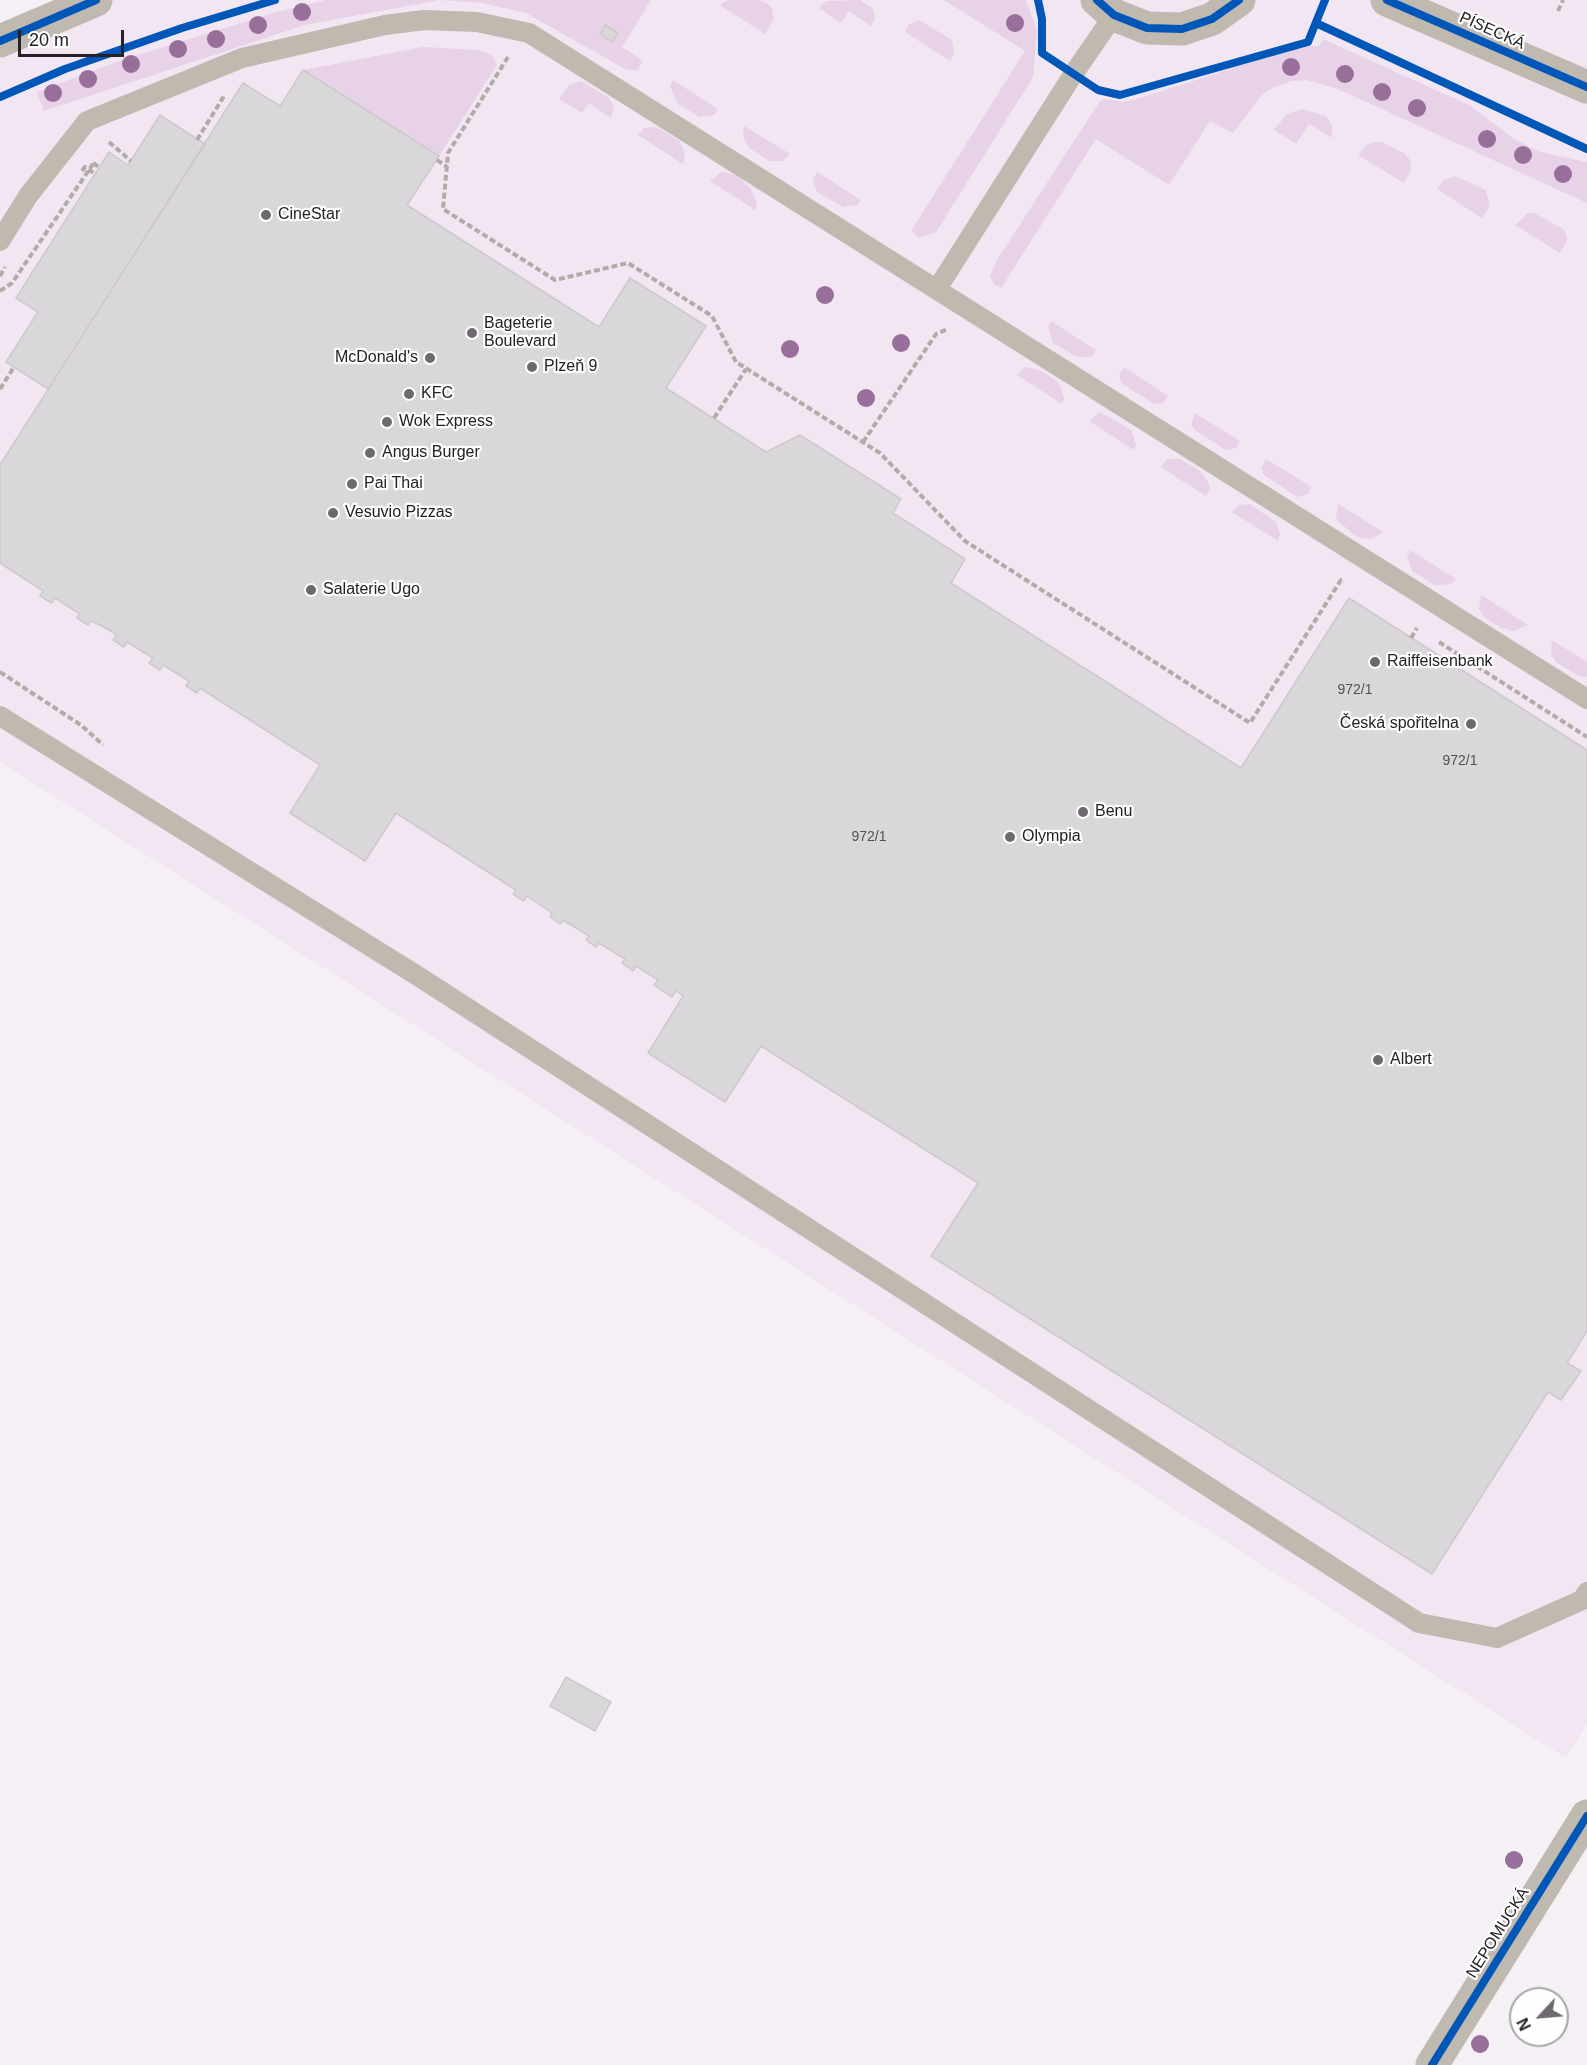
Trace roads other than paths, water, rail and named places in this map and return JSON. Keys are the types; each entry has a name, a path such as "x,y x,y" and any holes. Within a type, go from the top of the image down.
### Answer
{"street":[{"path":"0,41 96,0"},
{"path":"1105,8 1147,28 1182,29 1212,19 1239,0"},
{"name":"PÍSECKÁ","path":"1387,0 1587,87"},
{"name":"NEPOMUCKÁ","path":"1432,2065 1587,1816"}],"lane":[{"path":"937,289 1074,73 1105,8"},
{"path":"0,241 28,196 87,121 242,58 385,25 424,20 477,22 529,33 1587,699"},
{"path":"0,716 421,978 1419,1623 1497,1638 1582,1600 1587,1592"}],"place":[{"name":"CineStar","path":"266,215"},
{"name":"Bageterie Boulevard","path":"472,333"},
{"name":"McDonald's","path":"430,358"},
{"name":"Plzeň 9","path":"532,367"},
{"name":"KFC","path":"409,394"},
{"name":"Wok Express","path":"387,422"},
{"name":"Angus Burger","path":"370,453"},
{"name":"Pai Thai","path":"352,484"},
{"name":"Vesuvio Pizzas","path":"333,513"},
{"name":"Salaterie Ugo","path":"311,590"},
{"name":"Raiffeisenbank","path":"1375,662"},
{"name":"Česká spořitelna","path":"1471,724"},
{"name":"Benu","path":"1083,812"},
{"name":"Olympia","path":"1010,837"},
{"name":"Albert","path":"1378,1060"}]}
